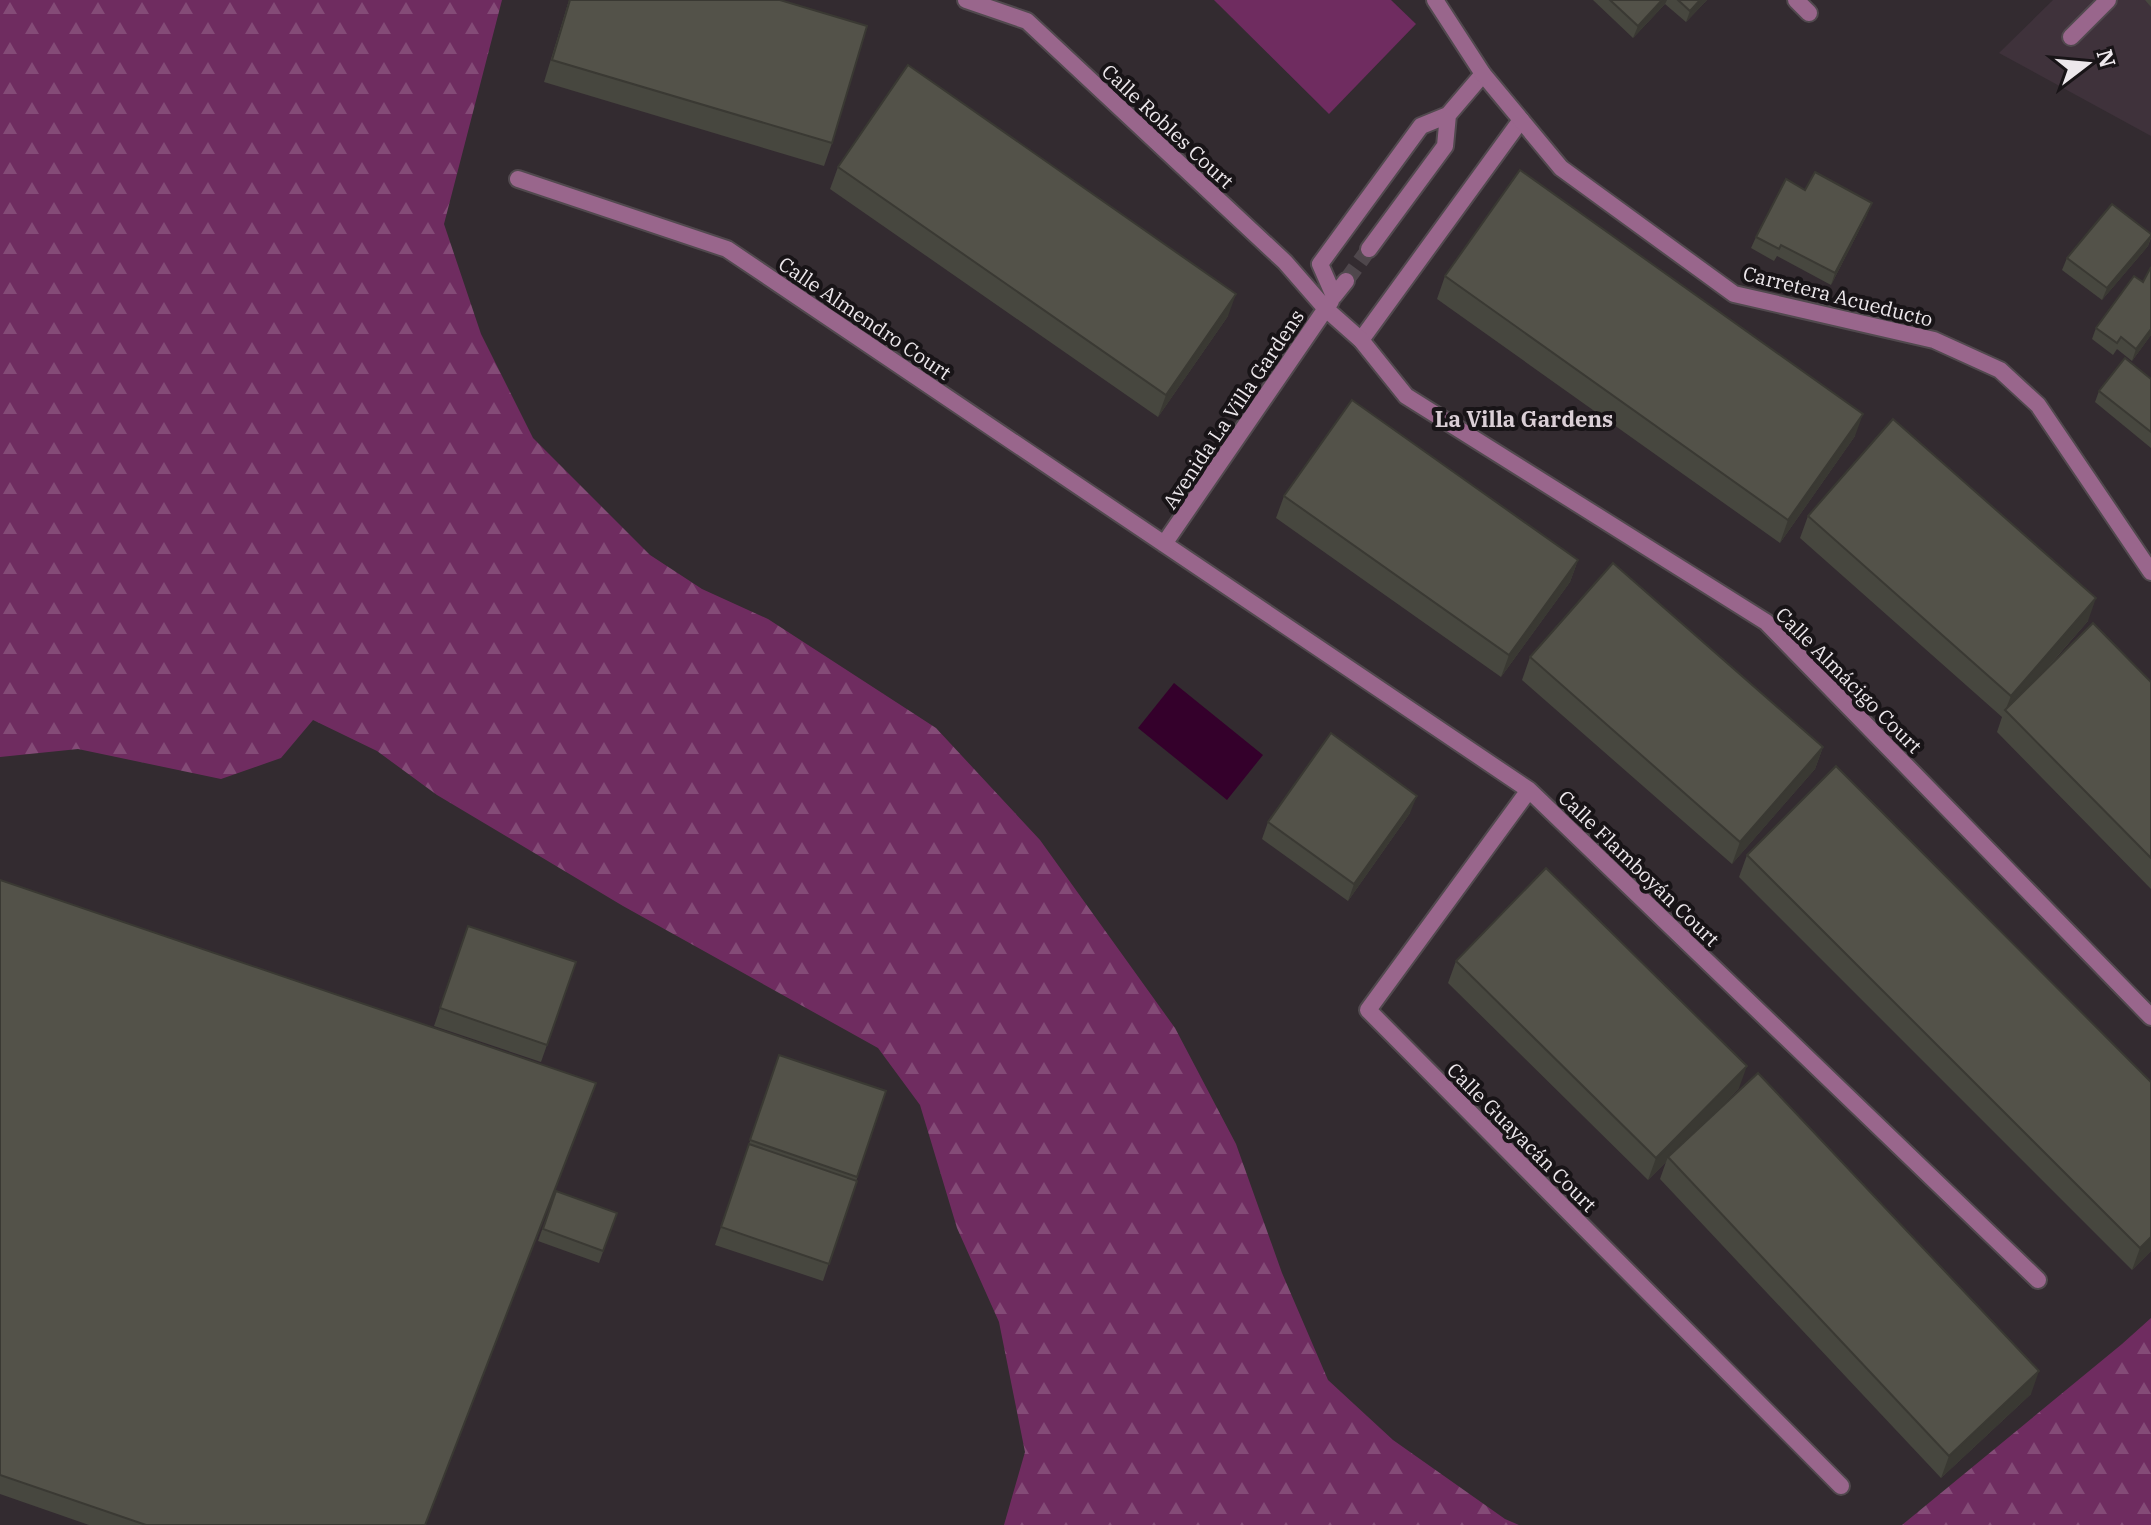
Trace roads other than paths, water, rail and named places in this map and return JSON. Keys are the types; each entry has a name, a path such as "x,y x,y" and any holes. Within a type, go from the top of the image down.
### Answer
{"street":[{"name":"Calle Robles Court","path":"966,0 1027,21 1330,302"},
{"name":"Carretera Acueducto","path":"1435,0 1483,74 1561,168 1734,294 1934,340 2000,370 2038,405 2151,572"},
{"path":"1796,0 1809,13"},
{"path":"2071,37 2108,0"},
{"path":"1330,302 1320,264 1421,126 1448,115 1483,74"},
{"path":"1369,249 1445,146 1448,115"},
{"path":"1361,340 1521,120"},
{"name":"Calle Almendro Court","path":"518,179 727,249 1164,544"},
{"name":"Avenida La Villa Gardens","path":"1164,544 1346,281"},
{"name":"Calle Almácigo Court","path":"1330,302 1406,396 1766,622 2151,1017"},
{"name":"Calle Flamboyán Court","path":"1164,544 1529,790 2038,1280"},
{"name":"Calle Guayacán Court","path":"1529,790 1368,1010 1841,1486"}],"tunnel":[{"path":"1346,281 1369,249"}],"district":[{"name":"La Villa Gardens","path":"1524,418"}]}
